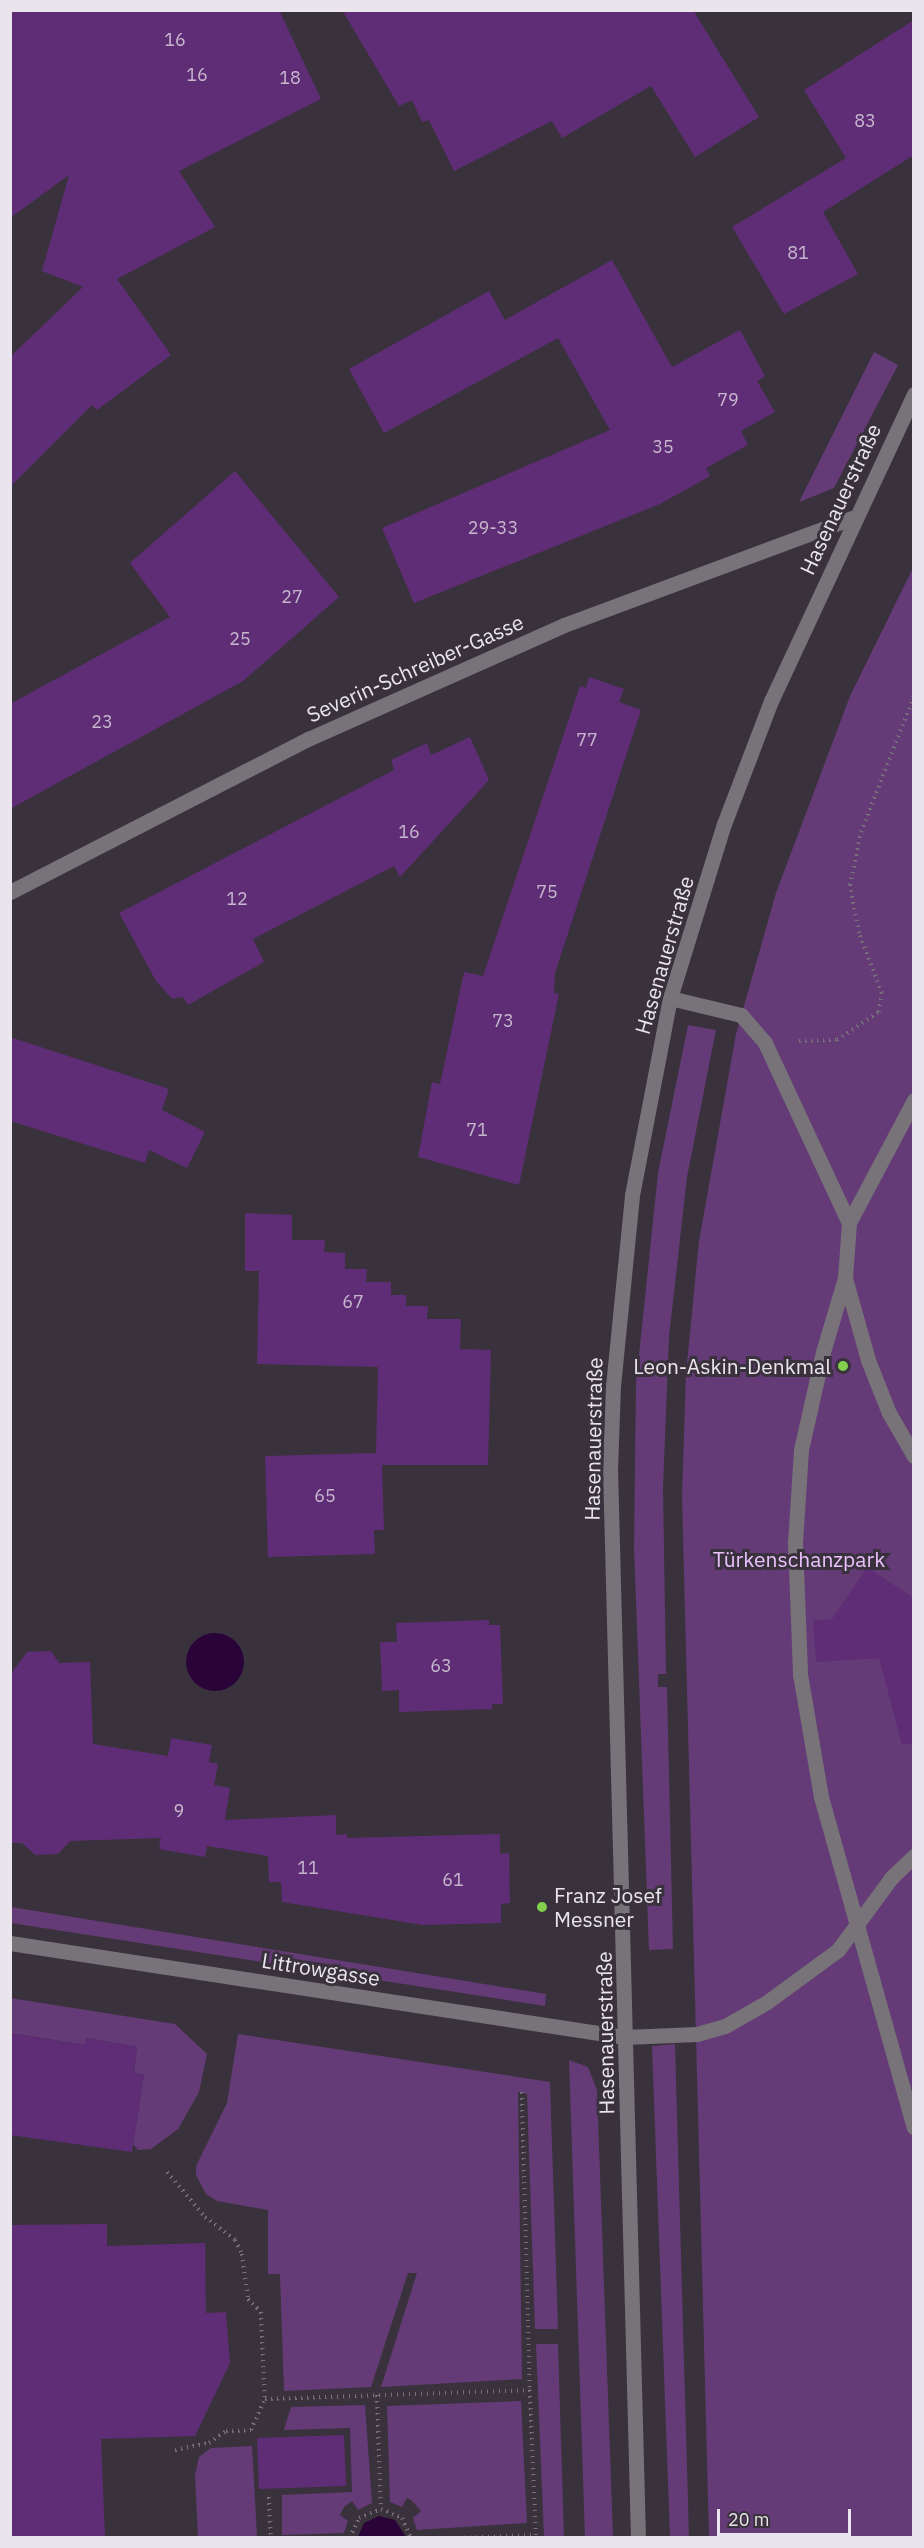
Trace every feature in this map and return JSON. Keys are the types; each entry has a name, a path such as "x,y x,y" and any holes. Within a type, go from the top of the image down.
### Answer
{"street":[{"name":"Hasenauerstraße","path":"638,2538 610,1471 613,1386 632,1196 670,998 728,813 771,701 852,518 914,394"},
{"name":"Severin-Schreiber-Gasse","path":"10,892 308,739 564,625 852,518"},
{"path":"670,998 741,1015 765,1043 849,1223"},
{"path":"914,1100 849,1223 845,1278 823,1352 801,1450 795,1542 802,1686 821,1797 859,1923 914,2127"},
{"path":"845,1278 868,1360 889,1413 914,1456"},
{"name":"Littrowgasse","path":"10,1943 624,2037 697,2034 725,2026 838,1950 914,1856"}],"path":[{"path":"765,1043 837,1040 879,1012 882,993 860,933 850,885 861,832 914,696"},
{"path":"452,2538 536,2536 522,2092"},
{"path":"167,2172 205,2217 235,2240 242,2254 248,2299 261,2312 265,2399 251,2430 226,2431 209,2443 175,2450"},
{"path":"265,2399 530,2390"},
{"path":"377,2395 381,2509"},
{"path":"269,2497 271,2538"},
{"path":"350,2538 359,2518 381,2509 402,2518 411,2538"}],"green space":[{"path":"874,352 898,365 834,488 799,502"},
{"name":"Türkenschanzpark","path":"913,568 913,2537 709,2538 682,1496 686,1373 699,1241 736,1034 776,893 850,696"},
{"path":"688,1025 716,1030 687,1177 669,1337 663,1487 666,1674 658,1674 658,1687 667,1687 673,1949 649,1950 634,1547 636,1384 658,1173"},
{"path":"11,1907 546,1994 545,2006 11,1923"},
{"path":"10,1998 175,2024 207,2054 199,2092 178,2129 151,2149 138,2150 133,2144 144,2075 134,2073 137,2047 87,2038 85,2045 11,2033"},
{"path":"238,2034 550,2082 558,2329 535,2329 527,2094 518,2092 522,2379 381,2387 417,2273 408,2273 371,2387 284,2391 280,2274 268,2274 268,2210 217,2201 206,2194 196,2175 196,2166 227,2103"},
{"path":"675,2044 689,2538 670,2537 652,2046"},
{"path":"569,2060 588,2067 597,2090 613,2537 585,2537"},
{"path":"536,2344 558,2344 564,2537 544,2537"},
{"path":"521,2401 527,2523 417,2530 413,2518 421,2511 411,2500 407,2498 402,2507 390,2502 387,2406"},
{"path":"365,2405 372,2503 358,2510 352,2501 344,2507 340,2515 348,2521 344,2533 282,2535 282,2495 352,2492 350,2428 284,2430 291,2407"},
{"path":"252,2446 257,2536 198,2537 195,2475 199,2457 211,2448"}],"shaded area":[{"path":"209,1633 221,1633 236,1641 244,1656 244,1668 236,1683 221,1691 209,1691 194,1683 186,1668 186,1656 194,1641"},
{"path":"379,2516 395,2520 406,2537 358,2537 364,2523"}],"building":[{"path":"10,10 279,10 321,99 179,171 215,227 117,279 171,355 97,410 92,405 10,487 10,357 83,287 42,271 69,175 10,218"},
{"path":"342,10 693,10 759,117 695,157 651,86 562,138 552,121 454,171 429,120 422,122 412,100 399,106"},
{"path":"914,20 914,155 823,212 858,274 784,314 732,227 846,158 804,90"},
{"path":"612,260 672,367 740,330 765,376 757,381 775,412 741,431 748,445 706,468 710,476 660,504 414,603 382,528 610,430 558,338 384,433 349,369 489,291 505,320"},
{"path":"235,471 339,597 243,681 10,809 10,704 170,617 130,563"},
{"path":"589,677 624,689 619,702 641,710 555,973 554,993 559,994 519,1185 418,1157 432,1082 440,1084 464,972 483,976 580,686 586,688"},
{"path":"470,737 489,780 400,877 394,866 253,939 264,962 188,1005 183,997 172,999 156,981 119,913 394,770 391,760 427,743 431,755"},
{"path":"10,1037 169,1089 162,1110 205,1132 187,1168 149,1150 145,1163 10,1121"},
{"path":"245,1213 292,1215 292,1240 325,1240 324,1252 345,1253 345,1269 367,1269 366,1282 391,1282 391,1295 406,1295 406,1306 428,1306 427,1319 461,1319 460,1349 491,1350 488,1465 382,1465 384,1530 374,1530 375,1554 268,1557 265,1456 376,1453 378,1367 257,1364 259,1271 245,1271"},
{"path":"867,1567 914,1598 914,1743 902,1745 879,1658 816,1662 813,1621 832,1619"},
{"path":"489,1620 489,1625 500,1625 503,1704 492,1704 492,1709 399,1712 399,1690 382,1691 380,1642 397,1642 396,1623"},
{"path":"51,1651 59,1663 90,1662 93,1744 168,1756 171,1738 212,1745 209,1762 218,1764 214,1785 230,1788 225,1820 336,1815 336,1835 347,1834 347,1838 500,1834 500,1854 509,1853 510,1903 501,1904 501,1923 423,1925 282,1902 281,1882 269,1882 268,1856 207,1846 205,1857 159,1849 161,1838 70,1841 58,1854 35,1855 22,1843 10,1843 10,1675 27,1652"},
{"path":"10,2033 85,2045 86,2038 137,2047 134,2073 144,2075 132,2152 10,2135"},
{"path":"107,2224 107,2246 205,2243 206,2313 226,2312 230,2363 195,2436 101,2439 105,2538 10,2538 10,2225"},
{"path":"344,2435 346,2486 259,2489 257,2438"}],"place":[{"name":"Leon-Askin-Denkmal","path":"843,1366"},
{"name":"Franz Josef Messner","path":"542,1907"}]}
